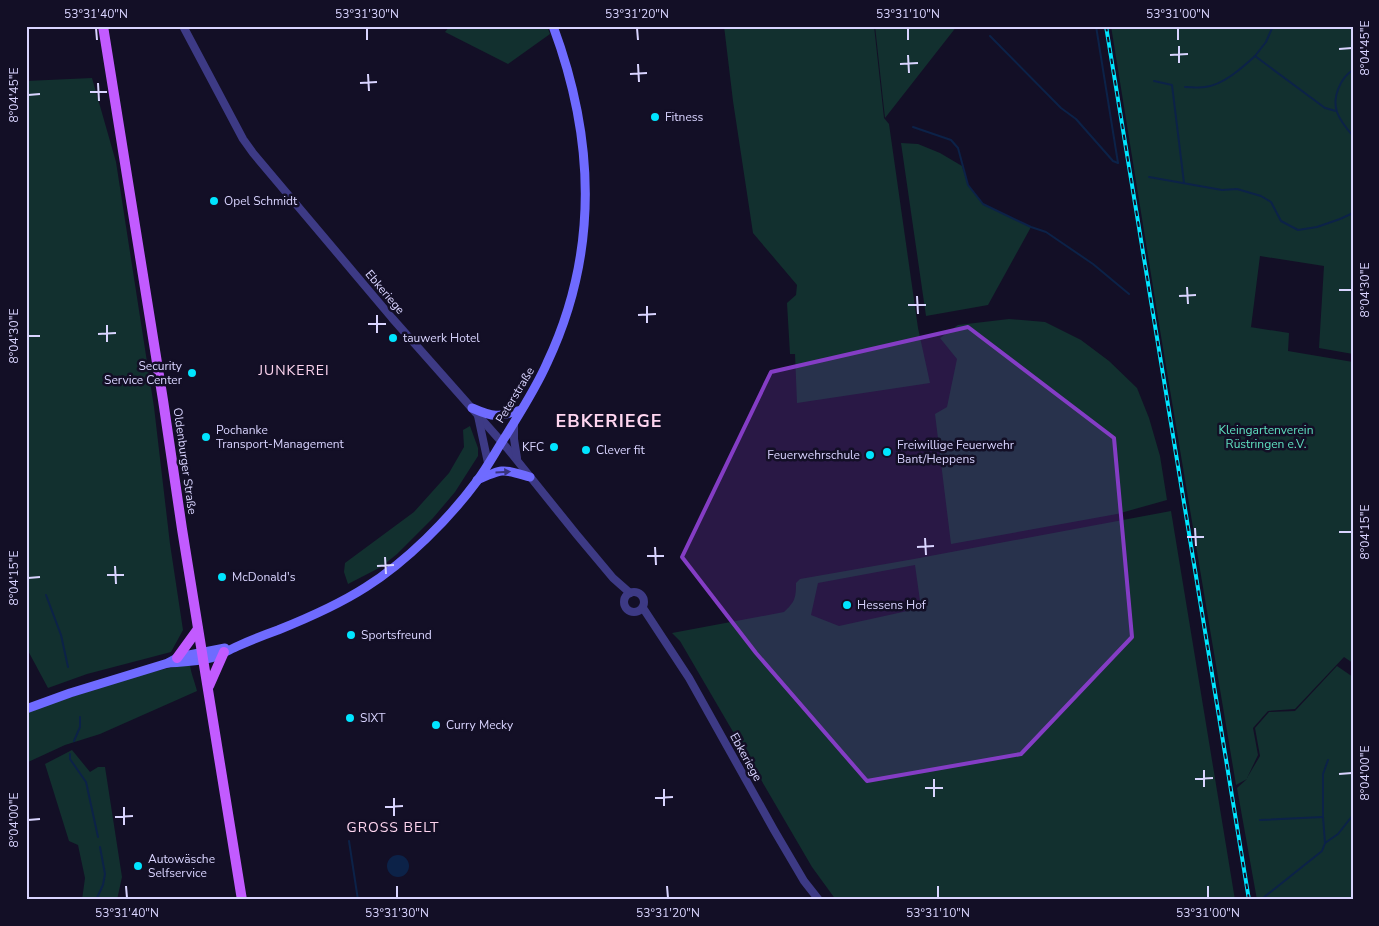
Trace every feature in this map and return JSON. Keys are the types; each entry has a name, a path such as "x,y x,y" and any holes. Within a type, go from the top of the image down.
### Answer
{"main road":[{"name":"Oldenburger Straße","path":"103,26 242,900"},
{"name":"Peterstraße","path":"203,656 224,652 304,620 367,587 398,564 447,516 477,480 502,442 547,365 568,311 579,264 585,223 586,186 584,146 580,121 553,26"},
{"path":"475,411 488,415 502,416 521,410"},
{"path":"477,480 499,470 530,477"},
{"path":"173,661 198,629"},
{"name":"Peterstraße","path":"203,656 235,647"},
{"path":"208,687 224,652"},
{"path":"26,709 70,693 173,661 203,656"}],"street":[{"name":"Ebkeriege","path":"183,26 243,139 253,153 392,318 502,442 627,595"},
{"path":"475,411 488,463"},
{"path":"514,421 517,460"},
{"path":"636,592 641,595 644,600 640,610 632,612 625,608 623,603 627,595 636,592"},
{"name":"Ebkeriege","path":"640,610 654,626 689,678 774,830 804,880 819,900"}],"highlighted area":[{"path":"968,327 1114,438 1132,637 1021,754 867,781 756,653 682,557 771,372"}],"green space":[{"path":"450,26 547,26 550,34 508,64 445,32"},
{"path":"724,26 874,26 884,118 889,124 918,328 930,383 797,403 795,354 790,354 787,303 796,295 797,285 753,233"},
{"path":"875,26 957,26 885,118"},
{"name":"Kleingartenverein Rüstringen e.V.","path":"1111,26 1353,26 1353,354 1319,348 1324,266 1260,256 1250,327 1289,333 1288,351 1353,362 1353,663 1344,657 1295,709 1268,711 1253,728 1258,755 1247,778 1260,756 1255,728 1269,712 1295,711 1337,666 1353,677 1353,900 1257,900 1237,788 1247,779 1236,785"},
{"path":"92,78 116,162 154,407 170,544 183,630 171,652 87,674 48,688 26,647 26,81"},
{"path":"901,143 918,144 940,153 962,166 968,185 983,204 1031,227 988,305 926,316"},
{"path":"1009,319 1045,322 1081,340 1109,361 1137,388 1149,418 1160,456 1167,500 1117,514 951,544 935,414 947,407 957,359 940,338 958,325"},
{"path":"470,426 478,448 478,456 455,492 433,518 397,554 381,567 348,584 344,572 345,563 414,512 449,473 464,447 463,430"},
{"path":"1171,511 1235,900 836,900 812,867 680,641 672,633 784,612 794,599 796,583 800,579","holes":["915,565 921,608 839,626 811,615 818,583"]},
{"path":"190,665 197,691 100,734 65,745 26,763 26,713 144,674"},
{"path":"72,750 90,772 98,767 105,767 122,877 117,900 82,900 85,878 78,845 69,841 45,764"}],"water":[{"path":"398,855 406,858 409,866 406,874 398,877 390,874 387,866 390,858"}],"waterway":[{"path":"1096,26 1118,163"},
{"path":"1255,56 1266,42 1273,26"},
{"path":"990,36 1061,108 1076,119 1113,161 1118,163"},
{"path":"1185,87 1212,86 1219,83 1238,71 1255,56 1325,108 1336,111"},
{"path":"1353,70 1344,78 1336,95 1338,115 1353,136"},
{"path":"1154,81 1172,85 1184,183"},
{"path":"913,127 951,140 958,148 968,185 983,204 1031,227 1046,232 1093,264 1129,294"},
{"path":"1149,177 1222,190 1237,189 1261,196 1271,202 1281,221 1298,230 1317,227 1353,213"},
{"path":"46,595 61,635 68,667"},
{"path":"74,741 80,727 80,717"},
{"path":"70,754 70,759 86,782 98,837"},
{"path":"1264,900 1263,898 1322,851 1325,843 1323,774 1328,760"},
{"path":"1325,843 1338,834 1353,815"},
{"path":"1260,820 1323,817"},
{"path":"349,841 358,900"},
{"path":"96,900 103,885 105,874 100,847"}],"railway":[{"path":"1106,26 1249,900"}],"place":[{"name":"Fitness","path":"655,117"},
{"name":"Opel Schmidt","path":"214,201"},
{"name":"tauwerk Hotel","path":"393,338"},
{"name":"Security Service Center","path":"192,373"},
{"name":"Pochanke Transport-Management","path":"206,437"},
{"name":"KFC","path":"554,447"},
{"name":"Clever fit","path":"586,450"},
{"name":"Freiwillige Feuerwehr Bant/Heppens","path":"887,452"},
{"name":"Feuerwehrschule","path":"870,455"},
{"name":"McDonald's","path":"222,577"},
{"name":"Hessens Hof","path":"847,605"},
{"name":"Sportsfreund","path":"351,635"},
{"name":"SIXT","path":"350,718"},
{"name":"Curry Mecky","path":"436,725"},
{"name":"Autowäsche Selfservice","path":"138,866"}],"district":[{"name":"JUNKEREI","path":"294,370"},
{"name":"EBKERIEGE","path":"609,421"},
{"name":"GROSS BELT","path":"393,827"}]}
